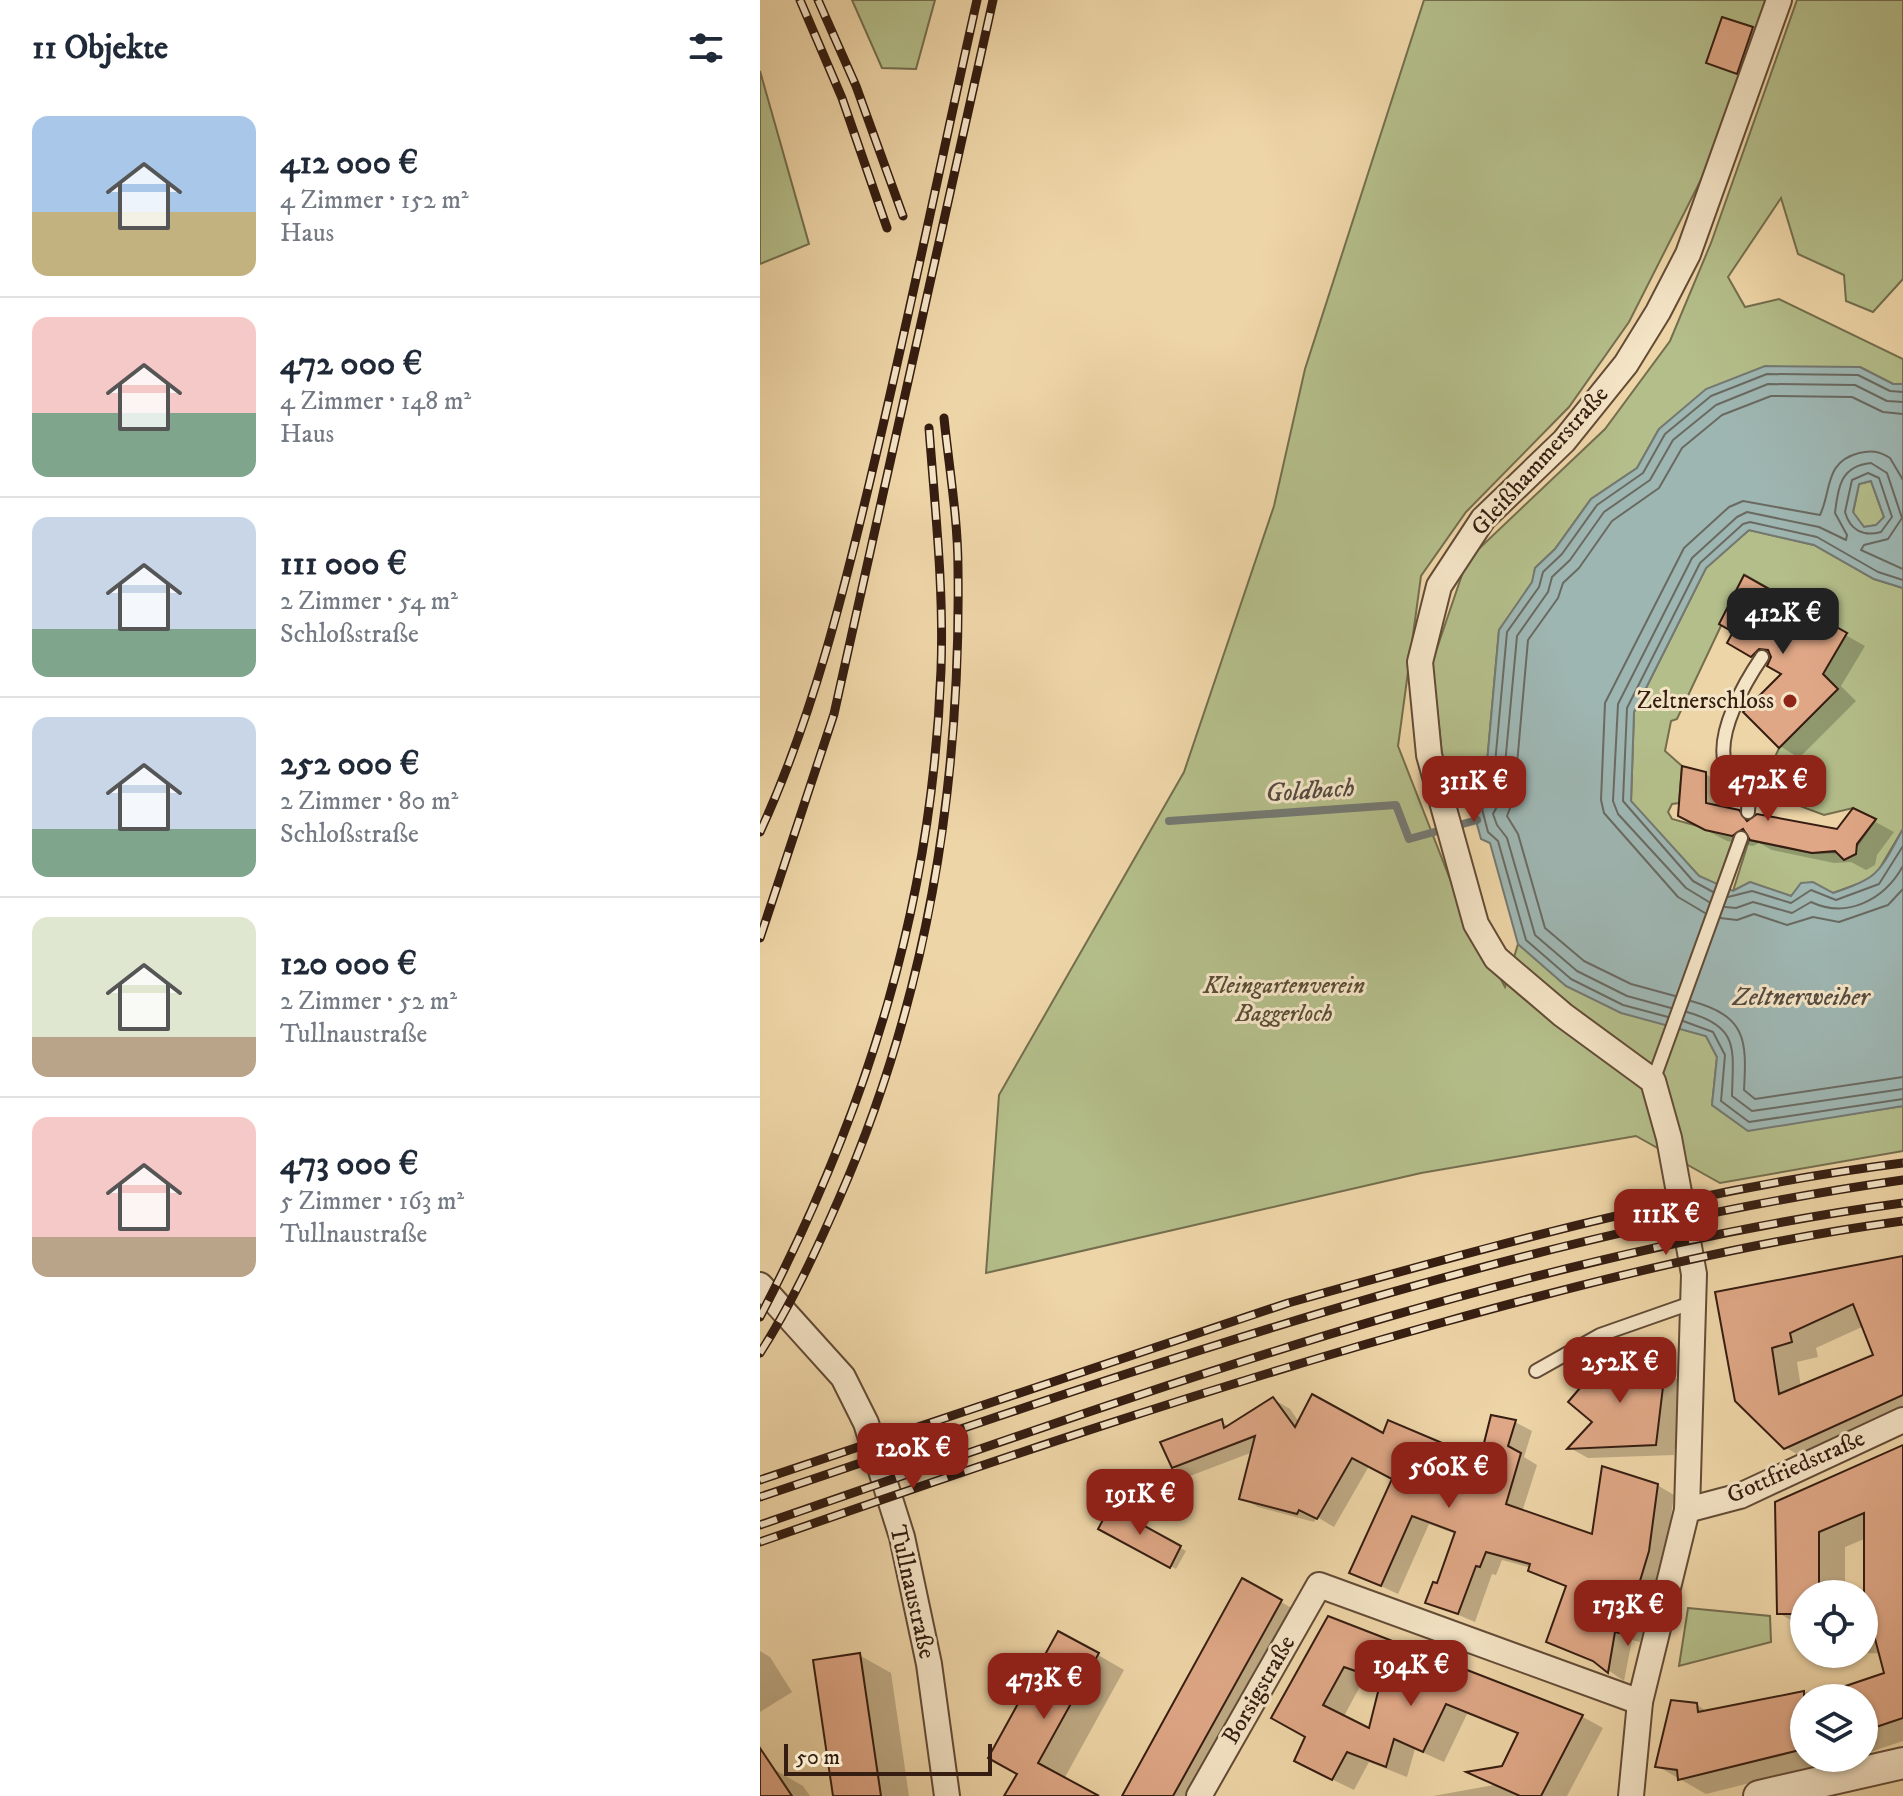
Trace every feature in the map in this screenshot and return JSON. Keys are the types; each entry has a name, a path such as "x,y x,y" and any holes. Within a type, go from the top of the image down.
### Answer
{"street":[{"name":"Gleißhammerstraße","path":"1653,1081 1563,1015 1496,958 1476,924 1429,755 1420,662 1439,586 1483,519 1564,441 1626,364 1658,312 1688,254 1779,0"},
{"path":"1631,1796 1640,1702 1687,1510 1694,1302 1694,1274 1669,1138 1653,1081"},
{"name":"Tullnaustraße","path":"760,1285 843,1377 866,1423 902,1537 929,1664 947,1796"},
{"name":"Gottfriedstraße","path":"1687,1510 1740,1496 1903,1420"},
{"name":"Borsigstraße","path":"1199,1796 1319,1585 1640,1702"},
{"path":"1759,1796 1903,1763"}],"lane":[{"path":"1748,812 1749,794 1732,778 1724,762 1738,695 1762,657"},
{"path":"1653,1081 1741,838"},
{"path":"1536,1371 1600,1335 1694,1302"}],"green space":[{"path":"852,0 935,0 916,69 882,68"},
{"name":"Kleingartenverein Baggerloch","path":"1424,0 1771,0 1713,156 1629,322 1569,407 1466,512 1421,576 1398,746 1459,902 1505,987 1518,944 1566,986 1621,1012 1706,1036 1717,1057 1712,1105 1747,1130 1903,1106 1903,1151 1720,1183 1636,1136 1421,1173 986,1273 999,1095 1184,772 1274,506 1305,369"},
{"path":"1797,0 1903,0 1903,279 1873,312 1846,301 1844,275 1798,254 1781,198 1728,277 1745,307 1779,299 1903,359 1903,384 1893,384 1860,367 1659,429 1637,468 1591,499 1555,549 1535,568 1533,582 1499,630 1484,796 1444,771 1432,663 1467,560 1605,429 1670,341 1711,243"},
{"path":"760,71 809,244 760,264"},
{"path":"1871,481 1884,517 1877,525 1864,527 1853,513 1859,484"},
{"path":"1749,530 1814,545 1874,579 1903,588 1903,829 1874,878 1833,893 1791,896 1750,882 1733,891 1749,840 1812,853 1837,852 1842,858 1848,858 1876,819 1853,808 1824,815 1760,791 1779,748 1837,689 1802,653 1847,633 1745,575 1677,719 1671,721 1665,751 1682,766 1679,803 1672,804 1668,812 1672,819 1734,836 1717,885 1699,876 1631,802 1634,712 1706,568"},
{"path":"1688,1608 1770,1616 1771,1642 1679,1666"}],"water":[{"name":"Zeltnerweiher","path":"1765,366 1860,367 1893,384 1903,384 1903,588 1874,579 1814,545 1749,530 1706,568 1634,712 1631,801 1699,876 1733,891 1750,882 1791,896 1801,883 1813,882 1833,893 1849,888 1877,872 1903,829 1903,1106 1748,1131 1712,1105 1717,1057 1706,1036 1621,1013 1566,986 1518,944 1490,843 1481,839 1471,802 1484,796 1499,630 1532,582 1535,568 1555,549 1591,499 1637,468 1659,429 1706,389","holes":["1871,481 1884,517 1876,525 1864,527 1853,512 1859,484"]}],"building":[{"path":"1722,17 1753,27 1737,74 1706,63"},
{"path":"1744,575 1847,633 1823,674 1838,689 1779,748 1743,712 1781,674 1767,666 1771,657 1768,650 1759,649 1751,657 1727,643 1733,632 1719,624"},
{"path":"1682,766 1706,772 1706,803 1739,810 1747,821 1757,814 1837,829 1853,808 1876,819 1857,844 1856,854 1844,860 1835,851 1812,853 1750,840 1743,829 1732,836 1705,830 1678,816"},
{"path":"1903,1256 1903,1395 1784,1449 1735,1401 1715,1292","holes":["1853,1304 1873,1355 1779,1394 1772,1348 1792,1342 1790,1333"]},
{"path":"1603,1361 1658,1364 1665,1370 1656,1445 1567,1449 1592,1422 1568,1402"},
{"path":"1312,1394 1383,1433 1388,1420 1480,1459 1491,1415 1516,1420 1508,1446 1521,1453 1506,1504 1592,1534 1602,1466 1658,1484 1649,1551 1624,1634 1615,1632 1608,1673 1593,1661 1546,1642 1566,1586 1528,1571 1530,1564 1486,1552 1480,1567 1476,1566 1458,1614 1425,1603 1433,1582 1437,1583 1455,1532 1412,1516 1381,1586 1349,1573 1392,1479 1352,1458 1317,1519 1299,1510 1297,1514 1239,1499 1255,1436 1172,1468 1160,1442 1222,1419 1224,1428 1273,1397 1295,1427"},
{"path":"1903,1445 1903,1718 1878,1726 1878,1684 1852,1684 1884,1673 1878,1650 1878,1580 1864,1580 1864,1513 1819,1532 1819,1580 1790,1580 1790,1614 1777,1614 1775,1502"},
{"path":"1110,1507 1181,1546 1170,1568 1098,1529"},
{"path":"1242,1578 1282,1600 1173,1796 1122,1796"},
{"path":"1328,1616 1583,1715 1541,1796 1520,1796 1466,1772 1502,1766 1518,1733 1446,1704 1423,1752 1394,1739 1386,1767 1347,1752 1332,1780 1294,1761 1305,1737 1271,1718","holes":["1344,1667 1381,1680 1369,1728 1323,1705"]},
{"path":"1058,1631 1099,1653 1038,1763 1099,1796 1004,1796 1017,1774 988,1758"},
{"path":"860,1653 881,1796 833,1796 813,1660"},
{"path":"1790,1694 1790,1752 1678,1780 1677,1770 1655,1767 1671,1700 1697,1703 1698,1712"},
{"path":"760,1748 792,1796 760,1796"}],"waterway":[{"name":"Goldbach","path":"1169,821 1396,805 1409,839 1477,820"}],"railway":[{"path":"800,0 842,98 887,228"},
{"path":"818,0 856,86 903,216"},
{"path":"760,832 796,744 826,653 851,561 977,0"},
{"path":"760,938 834,714 993,0"},
{"path":"760,1353 811,1259 869,1125 895,1048 916,970 932,892 945,812 957,651 957,531 944,418"},
{"path":"760,1317 833,1161 862,1083 888,1004 924,841 935,757 942,640 929,428"},
{"path":"760,1480 1288,1303 1593,1221 1747,1188 1903,1163"},
{"path":"760,1497 1183,1356 1467,1271 1610,1235 1756,1204 1903,1180"},
{"path":"760,1525 1182,1381 1467,1294 1611,1258 1757,1227 1903,1203"},
{"path":"760,1542 1100,1426 1444,1322 1672,1264 1787,1240 1903,1221"}],"place":[{"name":"Zeltnerschloss","path":"1790,701"}]}
